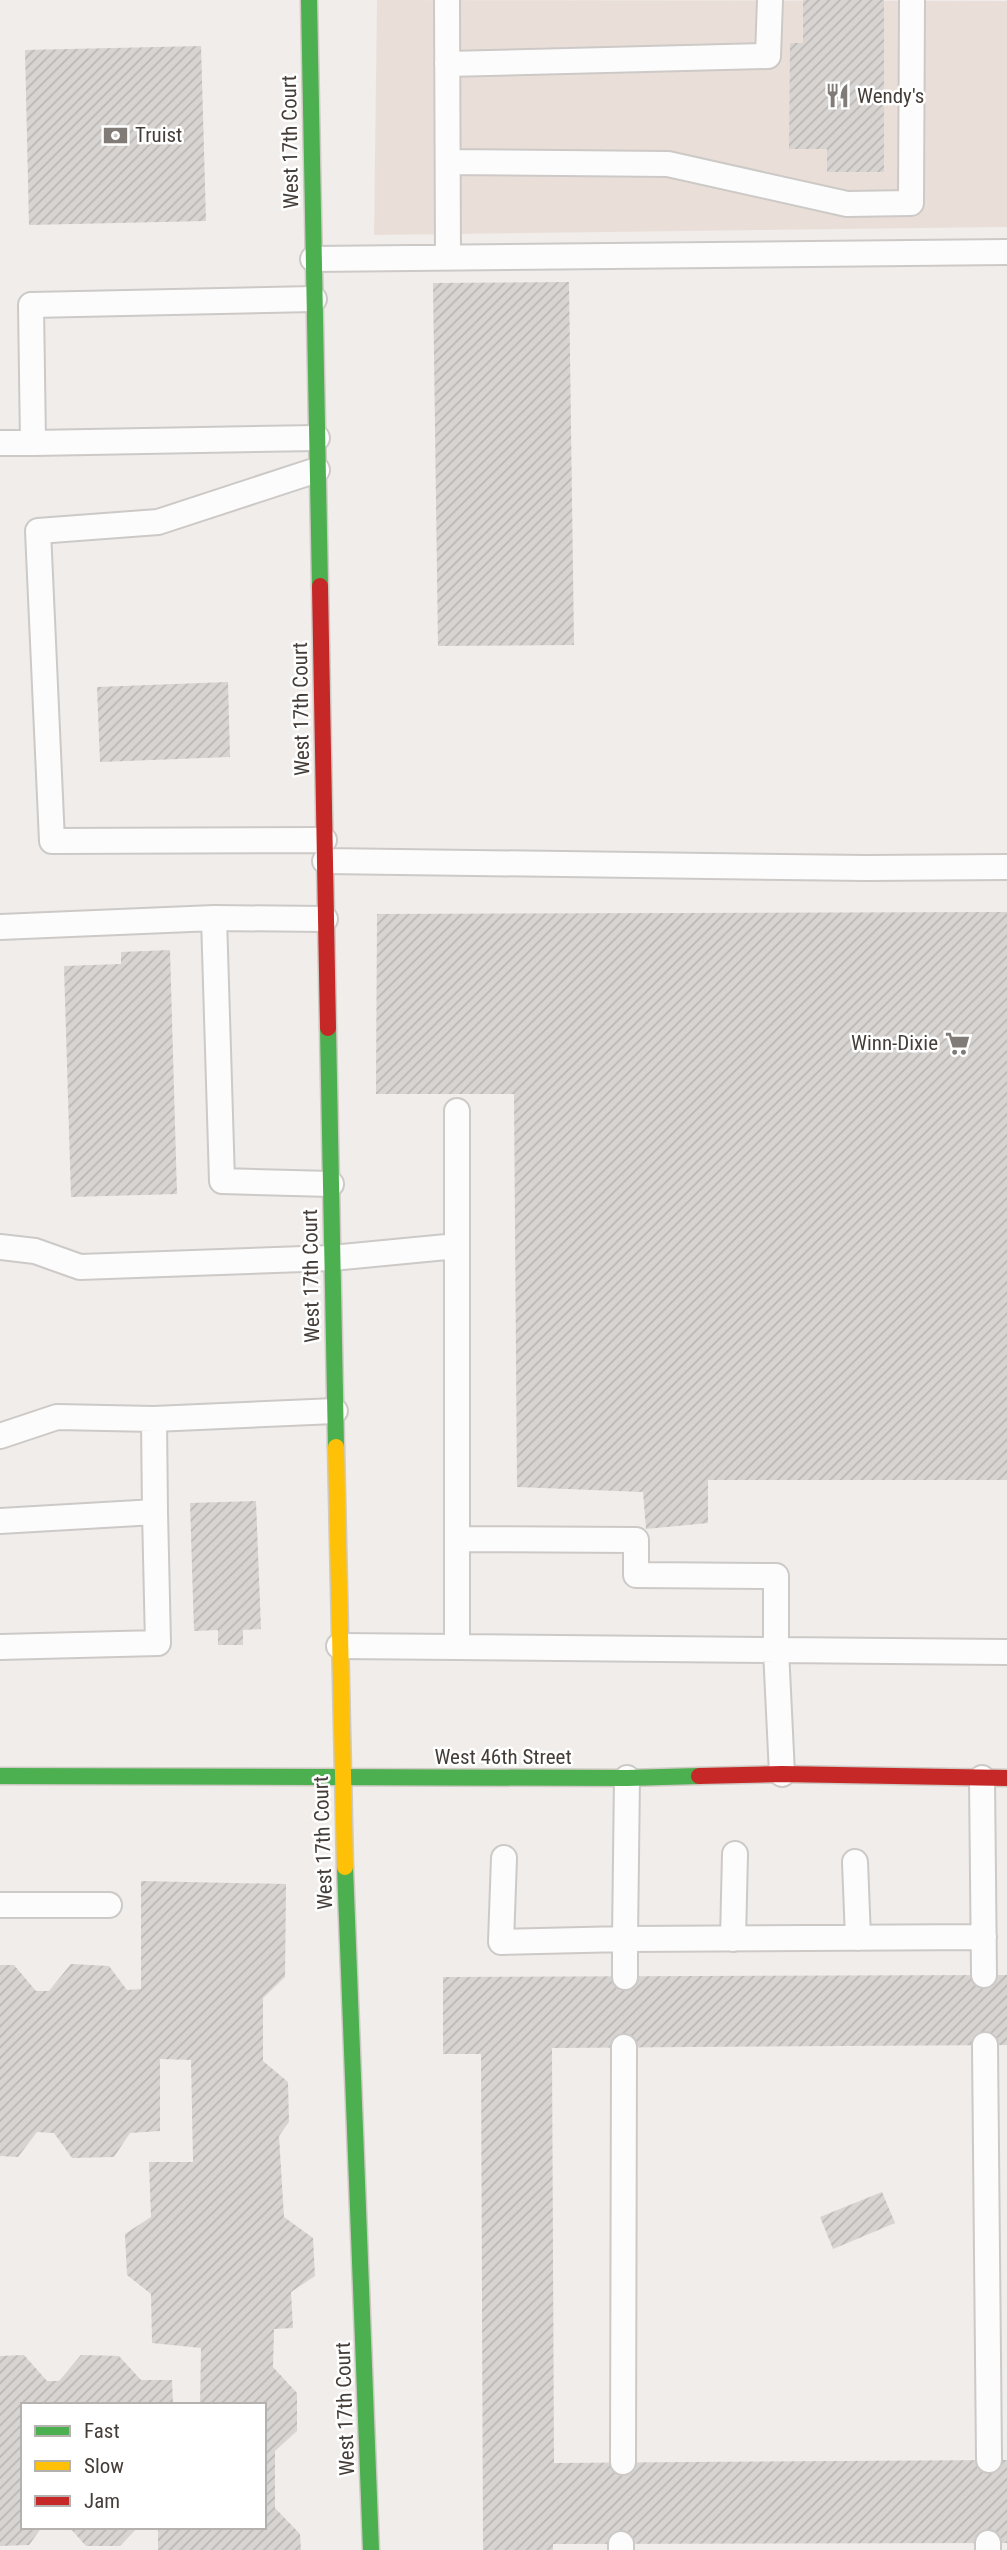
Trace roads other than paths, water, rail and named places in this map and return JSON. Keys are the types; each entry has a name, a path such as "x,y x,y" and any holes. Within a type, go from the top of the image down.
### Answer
{"street":[{"name":"West 17th Court","path":"309,0 342,1779 371,2550"},
{"name":"West 46th Street","path":"0,1776 342,1779 627,1778 782,1774 1007,1779"}],"lane":[{"path":"447,0 448,257"},
{"path":"447,64 768,55 769,0"},
{"path":"448,162 667,164 847,204 911,202 912,0"},
{"path":"313,258 1007,251"},
{"path":"33,443 31,305 314,299"},
{"path":"0,443 317,438"},
{"path":"317,470 158,522 38,531 52,841 866,868 1007,867"},
{"path":"214,918 222,1181 331,1184"},
{"path":"0,927 214,918 326,919"},
{"path":"457,1111 457,1647"},
{"path":"0,1247 35,1251 80,1267 332,1258 457,1246"},
{"path":"0,1436 57,1417 154,1419 335,1411"},
{"path":"0,1647 158,1643 154,1419"},
{"path":"0,1521 155,1512"},
{"path":"457,1539 636,1540 636,1576 776,1576 776,1650 782,1774"},
{"path":"340,1646 1007,1652"},
{"path":"625,1977 627,1778"},
{"path":"982,1779 984,1975"},
{"path":"733,1939 735,1854"},
{"path":"504,1858 501,1942 984,1937"},
{"path":"855,1862 858,1938"},
{"path":"0,1905 109,1905"},
{"path":"985,2045 989,2460"},
{"path":"623,2462 624,2047"}],"place":[{"name":"Wendy's","path":"837,96"},
{"name":"Truist","path":"115,135"},
{"name":"Winn-Dixie","path":"958,1043"}]}
